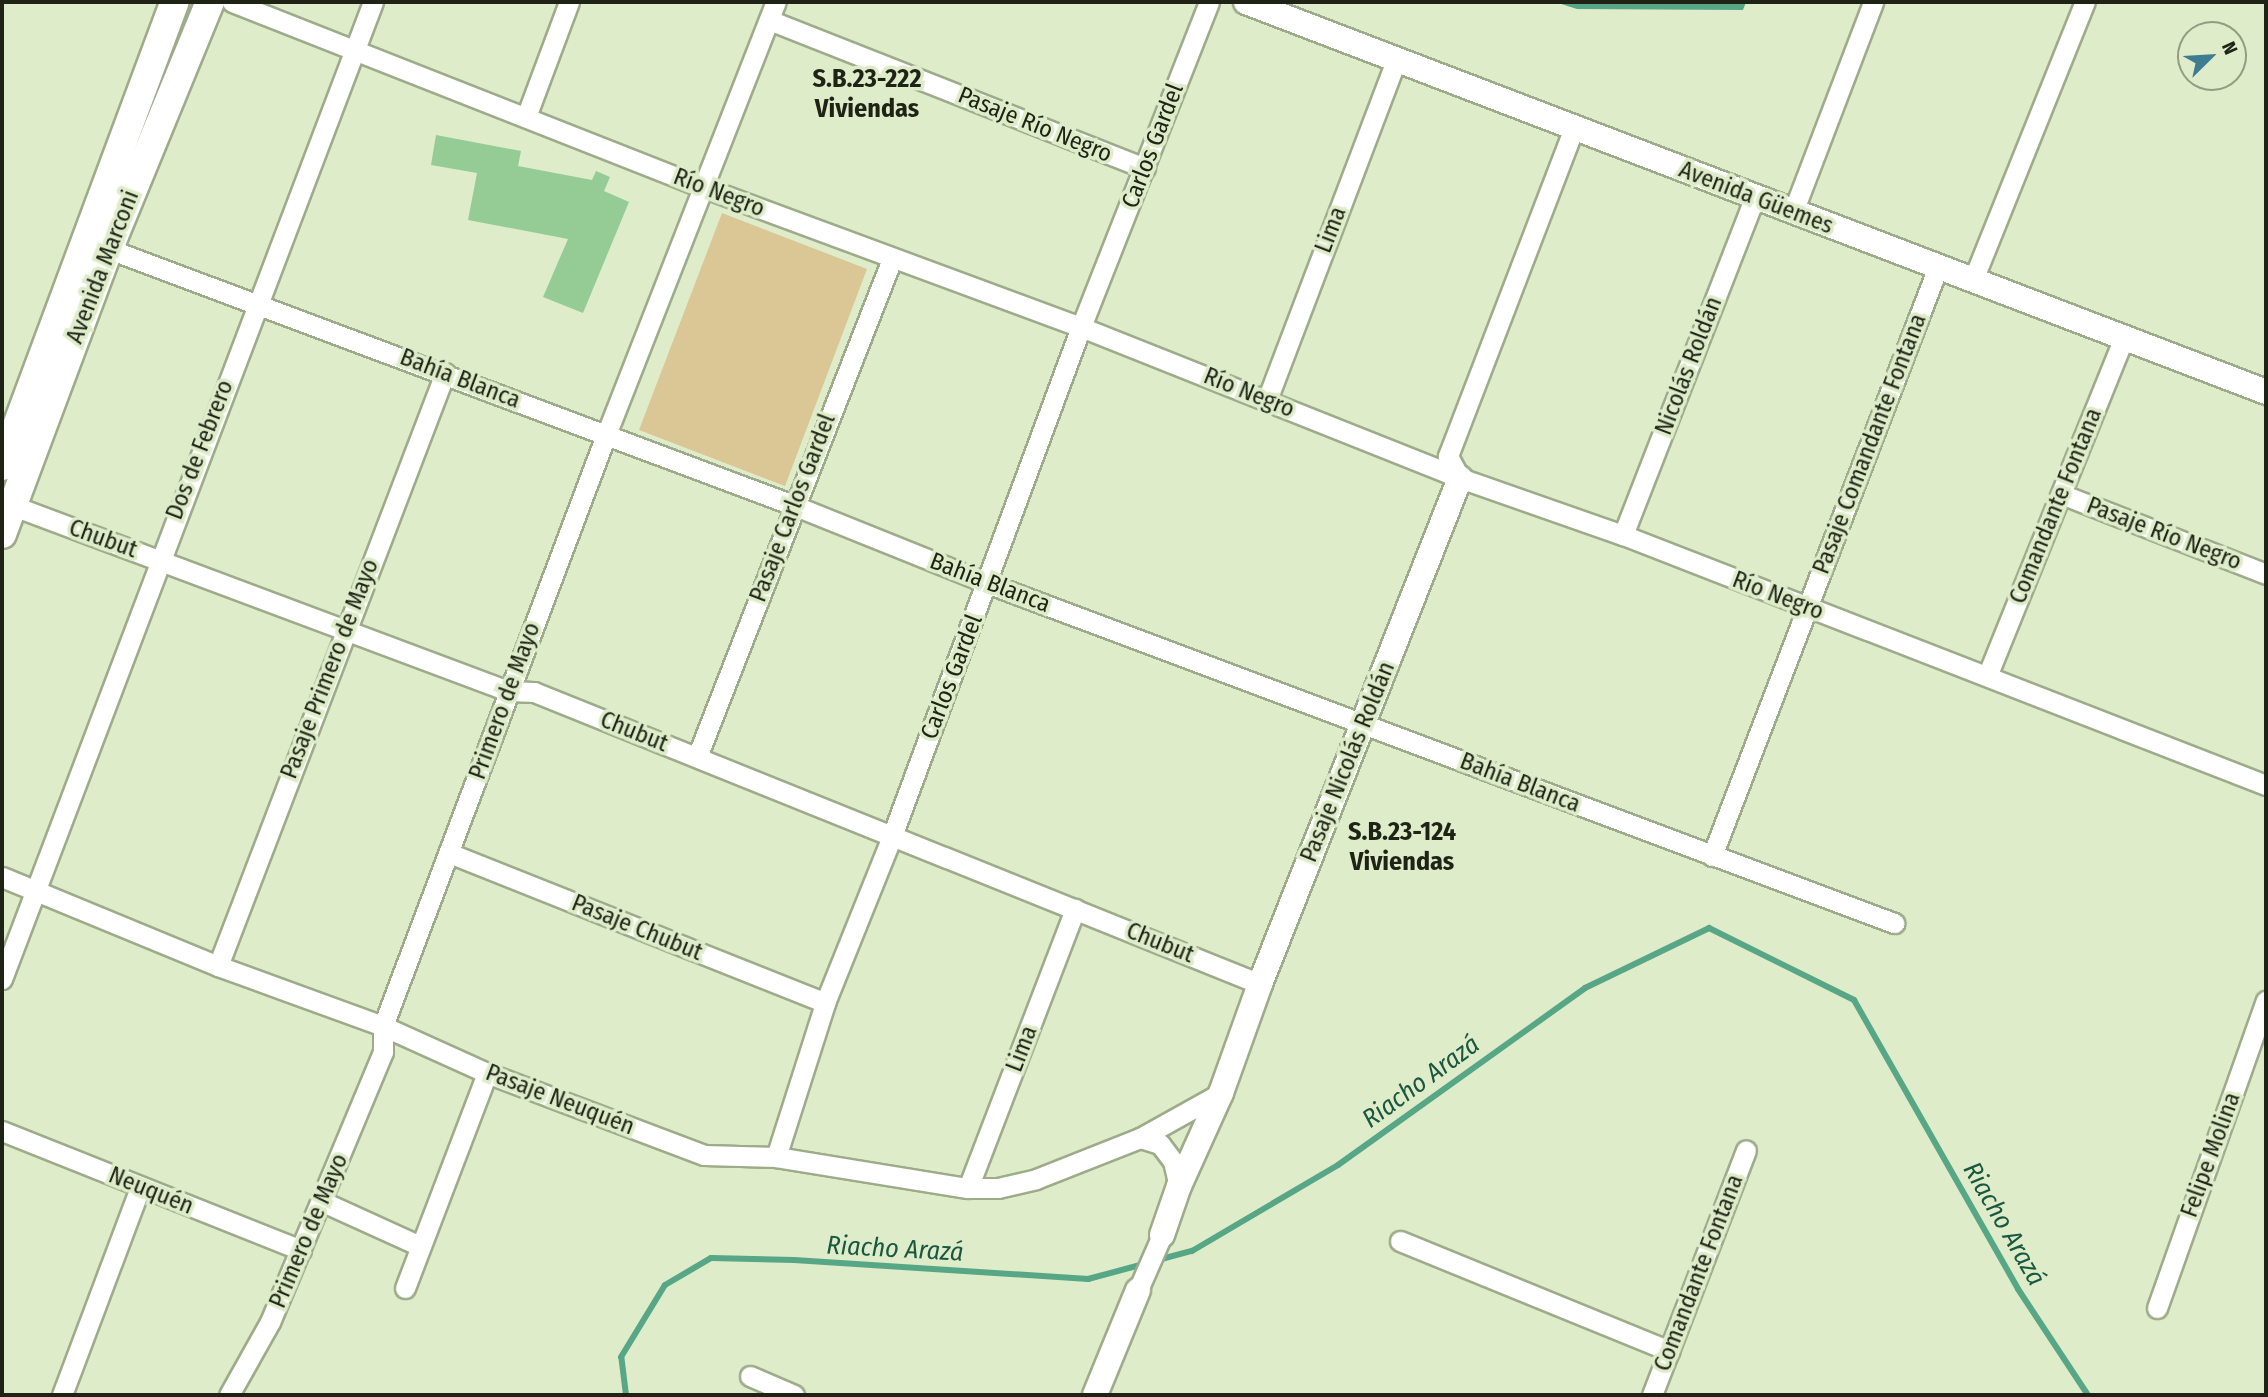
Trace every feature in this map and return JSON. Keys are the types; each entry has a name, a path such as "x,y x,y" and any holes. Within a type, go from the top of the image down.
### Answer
{"main road":[{"name":"Avenida Marconi","path":"2,534 7,503 98,245 175,2"},
{"name":"Avenida Marconi","path":"2,466 98,245 210,2"}],"street":[{"name":"Río Negro","path":"232,2 702,187 1081,327 1461,478 1623,535 1807,608 1988,674 2266,785"},
{"name":"Dos de Febrero","path":"2,979 256,303 373,2"},
{"path":"526,117 569,2"},
{"name":"Carlos Gardel","path":"776,1157 825,1003 892,836 1081,327 1209,2"},
{"name":"Avenida Güemes","path":"1246,2 2266,392"},
{"path":"1793,212 1873,2"},
{"path":"1973,280 2085,2"},
{"name":"Pasaje Río Negro","path":"773,11 1145,168"},
{"name":"Primero de Mayo","path":"229,1395 270,1322 383,1052 383,1026 508,691 702,187 773,11"},
{"name":"Lima","path":"1267,400 1396,60"},
{"path":"1461,478 1448,456 1574,128"},
{"name":"Nicolás Roldán","path":"1623,535 1755,197"},
{"name":"Bahía Blanca","path":"98,245 445,373 793,505 987,583 1364,722 1894,923"},
{"name":"Pasaje Carlos Gardel","path":"697,757 793,505 892,259"},
{"name":"Pasaje Comandante Fontana","path":"1712,856 1938,267"},
{"name":"Comandante Fontana","path":"1988,674 2124,338"},
{"name":"Pasaje Primero de Mayo","path":"218,966 345,628 445,373"},
{"name":"Pasaje Nicolás Roldán","path":"1095,1395 1162,1235 1179,1186 1221,1093 1260,984 1461,478"},
{"name":"Pasaje Río Negro","path":"2061,494 2266,574"},
{"name":"Chubut","path":"7,503 508,691 534,692 1260,984"},
{"name":"Pasaje Chubut","path":"449,853 825,1003"},
{"name":"Pasaje Neuquén","path":"2,877 218,966 383,1026 487,1073 704,1155 776,1157 968,1188 998,1188 1036,1179 1140,1138 1221,1093"},
{"name":"Lima","path":"968,1188 1075,909"},
{"name":"Felipe Molina","path":"2157,1308 2266,1001"},
{"path":"405,1288 487,1073"},
{"name":"Neuquén","path":"2,1132 301,1250"},
{"path":"1140,1138 1160,1144 1173,1161 1179,1186"},
{"name":"Comandante Fontana","path":"1652,1395 1746,1150"},
{"path":"64,1395 140,1187"},
{"path":"321,1201 420,1246"},
{"path":"1400,1241 1669,1351"},
{"path":"750,1376 794,1395"}],"shaded area":[{"path":"1555,2 1746,2 1743,10 1577,9"},
{"path":"181,20 186,21 106,229"},
{"path":"722,213 867,269 785,486 639,430"}],"building":[{"path":"436,135 521,151 518,166 592,180 596,171 610,177 604,191 629,202 583,313 543,297 568,239 468,220 477,173 431,165"}],"waterway":[{"name":"Riacho Arazá","path":"1154,1261 1192,1251 1338,1165 1585,988 1709,928 1854,1000 2018,1289 2088,1395"},
{"name":"Riacho Arazá","path":"626,1395 621,1357 665,1285 711,1258 794,1260 1088,1279 1144,1264"}],"district":[{"name":"S.B.23-222 Viviendas","path":"867,94"},
{"name":"S.B.23-124 Viviendas","path":"1402,847"}]}
